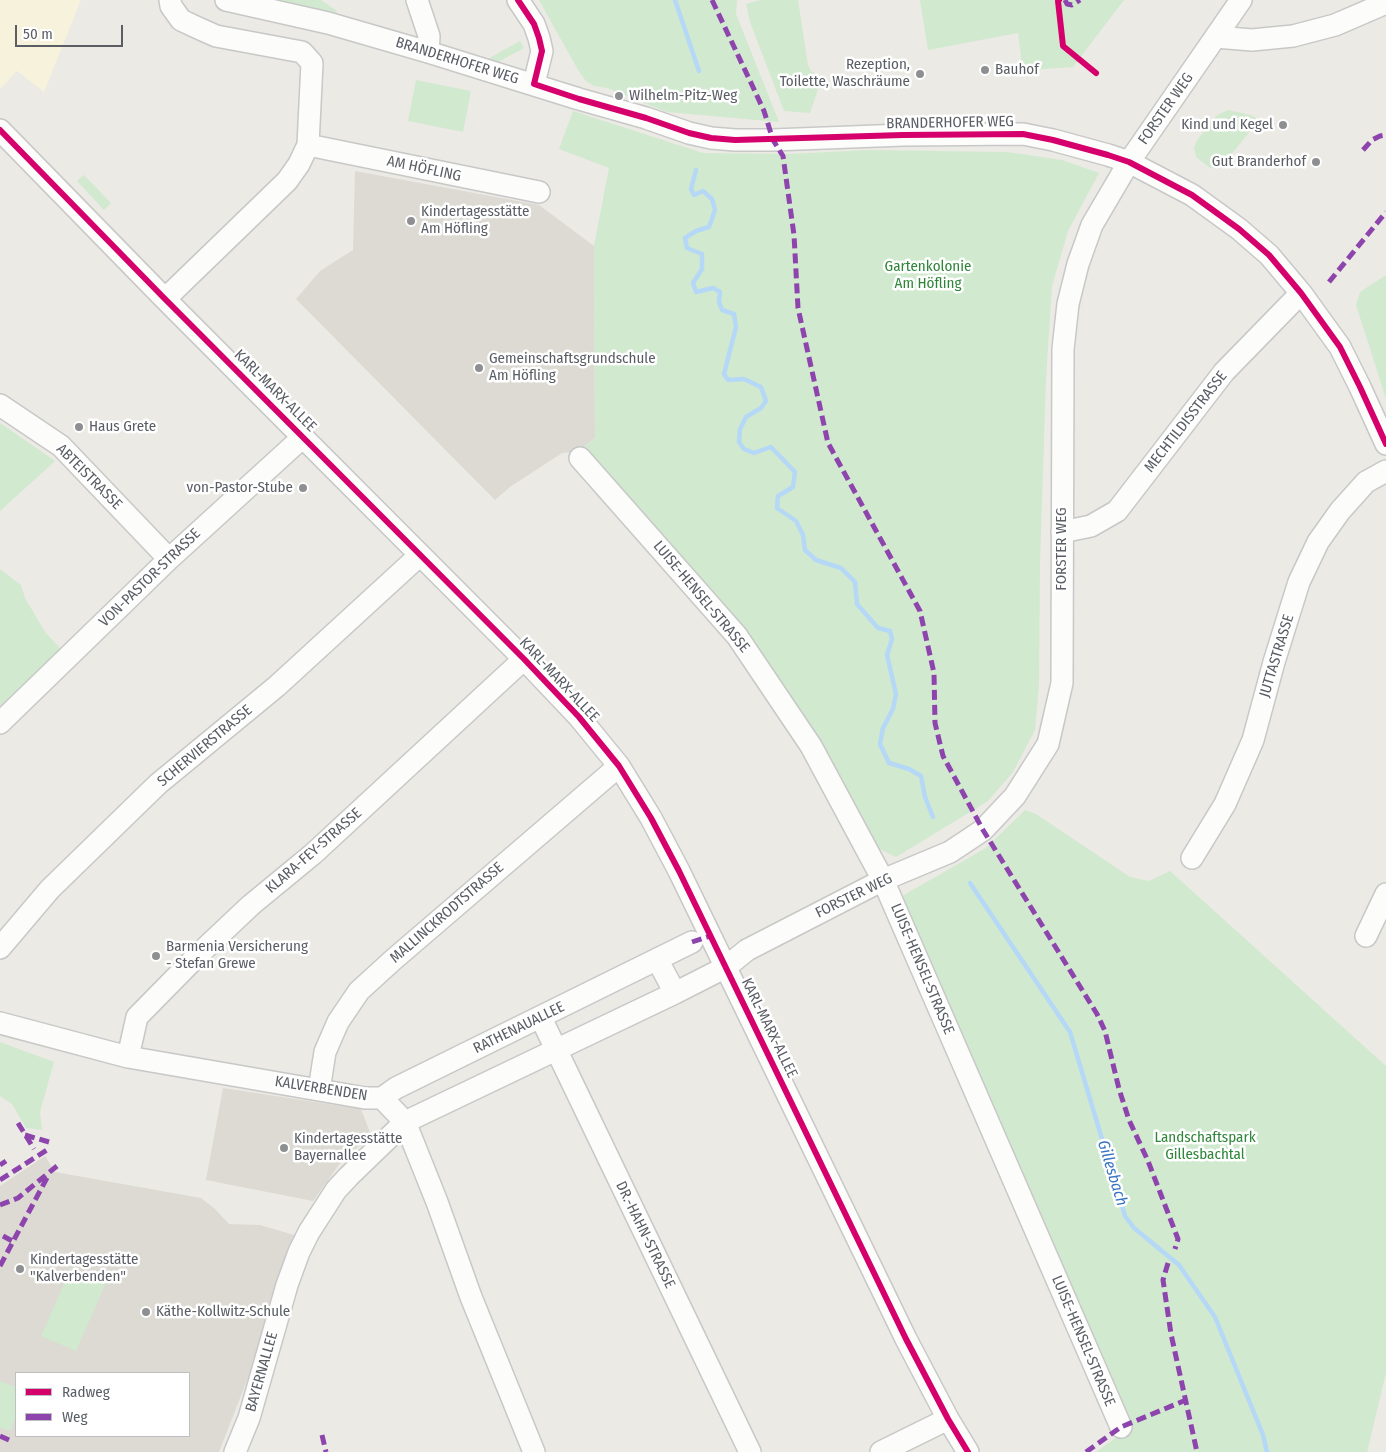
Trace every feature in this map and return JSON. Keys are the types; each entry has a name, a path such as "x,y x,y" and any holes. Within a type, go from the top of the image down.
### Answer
{"street":[{"path":"165,299 287,181 299,164 308,144 312,63 302,52 216,36 181,20 171,6 170,0"},
{"name":"BRANDERHOFER WEG","path":"226,0 328,23 646,118 688,133 711,138 773,140 903,135 1023,134 1053,140 1129,162 1192,195 1239,229 1269,255 1301,293 1340,347 1384,434"},
{"path":"417,0 429,36 428,52"},
{"path":"518,0 534,24 540,38 542,51 534,84"},
{"name":"FORSTER WEG","path":"726,967 747,950 883,880 950,852 983,830 1015,796 1048,744 1062,683 1063,348 1068,304 1078,264 1092,224 1129,162 1241,0"},
{"path":"1216,37 1252,40 1293,36 1335,25 1384,8"},
{"name":"KARL-MARX-ALLEE","path":"0,130 165,299 524,659 579,717 619,766 651,818 726,967 902,1331 948,1419 968,1452"},
{"name":"AM HÖFLING","path":"308,144 539,192"},
{"name":"MECHTILDISSTRASSE","path":"1062,532 1091,526 1117,511 1224,372 1301,293"},
{"name":"ABTEISTRASSE","path":"0,405 60,446 169,559"},
{"name":"VON-PASTOR-STRASSE","path":"0,723 169,559 303,437"},
{"name":"LUISE-HENSEL-STRASSE","path":"580,458 737,636 811,746 883,880 1120,1428"},
{"name":"JUTTASTRASSE","path":"1192,858 1225,804 1252,740 1299,582 1318,542 1340,511 1366,482 1386,471"},
{"name":"SCHERVIERSTRASSE","path":"0,948 50,889 158,784 277,686 420,555"},
{"name":"KLARA-FEY-STRASSE","path":"128,1057 137,1017 178,975 251,905 313,854 524,659"},
{"name":"MALLINCKRODTSTRASSE","path":"319,1090 325,1052 338,1022 359,991 619,766"},
{"path":"1366,936 1386,894"},
{"name":"RATHENAUALLEE","path":"382,1098 396,1088 692,942"},
{"path":"657,959 674,993"},
{"path":"405,1122 726,967"},
{"name":"DR.-HAHN-STRASSE","path":"541,1018 750,1452"},
{"name":"KALVERBENDEN","path":"0,1023 128,1057 365,1098 382,1098 405,1122 437,1202 471,1297 534,1452"},
{"name":"BAYERNALLEE","path":"235,1452 249,1418 287,1285 299,1252 309,1232 336,1190 405,1122"},
{"path":"881,1452 948,1419"}],"shaded area":[{"path":"0,0 81,0 44,92 17,71 0,89"},
{"name":"Gemeinschaftsgrundschule Am Höfling","path":"355,171 539,205 594,246 595,438 579,451 562,453 510,487 495,500 296,299 320,271 353,250"},
{"name":"Kindertagesstätte Bayernallee","path":"223,1088 361,1109 371,1135 341,1162 313,1201 206,1180"},
{"name":"Käthe-Kollwitz-Schule","path":"45,1156 55,1172 201,1198 229,1224 260,1225 294,1235 281,1270 251,1370 219,1452 0,1452 0,1186"}],"green space":[{"path":"254,0 321,0 337,11 334,20"},
{"path":"539,0 737,0 736,14 779,122 667,112 607,88 594,86 586,81 578,70"},
{"path":"760,0 798,0 808,65 811,71 822,78 810,113 784,111 750,22 746,4"},
{"path":"920,0 1124,0 1073,67 1023,72 1018,33 928,50"},
{"path":"520,41 524,48 496,63 488,59"},
{"path":"416,80 471,91 463,132 408,121"},
{"path":"1228,110 1251,115 1259,120 1222,166 1210,168 1196,157 1194,148 1197,140 1217,115"},
{"name":"Gartenkolonie Am Höfling","path":"573,111 703,153 789,154 869,150 1007,152 1062,160 1099,173 1068,231 1052,286 1046,379 1040,561 1039,684 1035,730 1013,772 988,801 896,857 879,849 800,710 579,451 595,438 594,246 609,168 559,149"},
{"path":"84,175 111,203 104,210 77,181"},
{"path":"1386,275 1386,399 1356,305 1360,292"},
{"path":"0,423 55,461 0,511"},
{"path":"0,569 21,585 25,598 45,632 61,649 0,708"},
{"name":"Landschaftspark Gillesbachtal","path":"1025,810 1036,814 1130,877 1149,881 1170,871 1386,1066 1386,1373 1367,1452 1096,1452 1127,1430 902,896 986,848"},
{"path":"0,1042 54,1062 40,1112 42,1130 26,1128 12,1104 0,1096"},
{"path":"71,1268 106,1283 76,1351 41,1336"},
{"path":"0,1381 15,1387 15,1418 11,1431 0,1428"}],"waterway":[{"name":"Gillesbach","path":"675,0 699,71"},
{"name":"Gillesbach","path":"696,170 691,189 694,195 703,191 712,199 715,210 709,227 696,231 685,238 687,248 702,254 702,269 693,283 696,292 713,288 720,292 719,302 722,310 734,314 736,327 724,374 728,380 744,379 761,387 766,401 761,408 746,417 740,429 739,442 744,449 754,453 771,447 795,472 793,487 778,496 777,508 796,521 803,535 805,550 816,560 841,568 855,582 857,604 878,628 890,631 892,639 887,655 896,694 893,709 883,728 880,744 889,763 909,769 921,776 925,797 933,817"},
{"name":"Gillesbach","path":"970,883 1070,1032 1125,1216 1134,1228 1179,1265 1215,1317 1263,1435 1267,1452"}],"marked path":[{"path":"712,0 764,111 773,140 783,156 794,235 798,308 828,443 920,611 934,673 935,723 943,756 983,830 1097,1014 1105,1031 1119,1089 1129,1120 1148,1161 1178,1239 1175,1249"},
{"path":"1065,0 1067,4 1072,5 1080,0"},
{"path":"1363,150 1372,140 1386,135"},
{"path":"1329,282 1386,212"},
{"path":"692,942 710,936"},
{"path":"18,1123 34,1149"},
{"path":"25,1135 49,1142"},
{"path":"0,1180 50,1148"},
{"path":"0,1165 6,1161"},
{"path":"0,1205 18,1198 57,1166"},
{"path":"0,1266 49,1174"},
{"path":"3,1236 14,1242"},
{"path":"1168,1263 1163,1280 1171,1334 1197,1452"},
{"path":"1086,1452 1121,1427 1186,1400"},
{"path":"322,1435 326,1452"},
{"path":"0,1436 9,1440"}],"cycle path":[{"path":"518,0 534,24 542,51 534,84 689,133 711,138 735,140 1023,134 1053,140 1129,162 1192,195 1239,229 1269,255 1301,293 1340,347 1386,444"},
{"path":"1059,0 1063,46 1096,73"},
{"path":"0,130 165,299 524,659 579,717 619,766 651,818 679,871 906,1339 948,1419 968,1452"}],"place":[{"name":"Bauhof","path":"985,70"},
{"name":"Rezeption, Toilette, Waschräume","path":"920,74"},
{"name":"Wilhelm-Pitz-Weg","path":"619,96"},
{"name":"Kind und Kegel","path":"1283,125"},
{"name":"Gut Branderhof","path":"1316,162"},
{"name":"Kindertagesstätte Am Höfling","path":"411,221"},
{"name":"Gemeinschaftsgrundschule Am Höfling","path":"479,368"},
{"name":"Haus Grete","path":"79,427"},
{"name":"von-Pastor-Stube","path":"303,488"},
{"name":"Barmenia Versicherung - Stefan Grewe","path":"156,956"},
{"name":"Kindertagesstätte Bayernallee","path":"284,1148"},
{"name":"Kindertagesstätte \"Kalverbenden\"","path":"20,1269"},
{"name":"Käthe-Kollwitz-Schule","path":"146,1312"}]}
